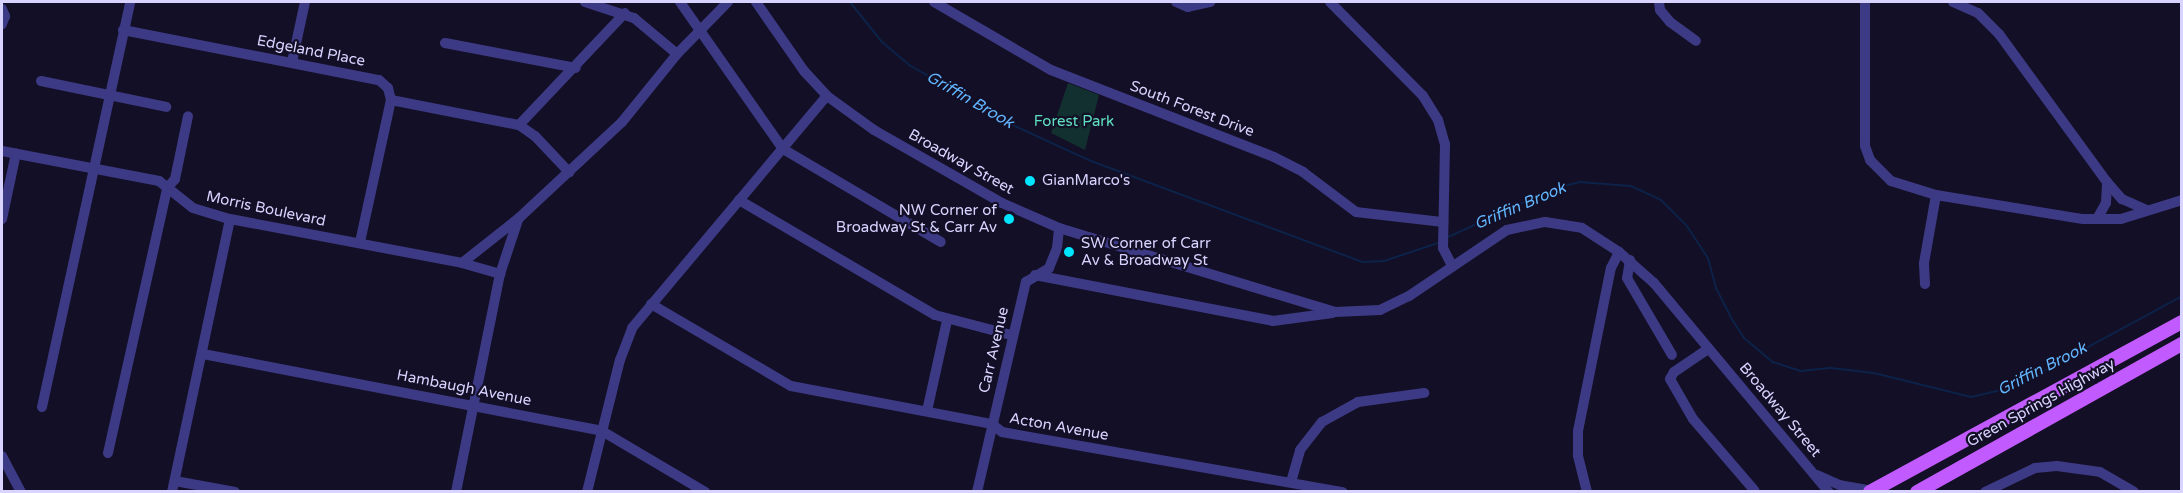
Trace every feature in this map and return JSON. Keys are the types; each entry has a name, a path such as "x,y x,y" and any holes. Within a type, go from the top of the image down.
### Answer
{"main road":[{"name":"Green Springs Highway","path":"1871,491 2181,322"},
{"name":"Green Springs Highway","path":"1917,492 2181,344"}],"street":[{"path":"42,407 130,2"},
{"path":"292,62 304,2"},
{"path":"585,2 625,13 677,54"},
{"path":"680,2 783,149 940,242"},
{"path":"462,263 519,218 622,122 677,54 728,2"},
{"name":"Broadway Street","path":"756,2 804,71 827,96 874,130 964,182 1059,228 1335,312 1380,310 1409,296 1507,230 1545,222 1582,228 1630,261 1708,349 1828,492"},
{"name":"South Forest Drive","path":"934,2 1051,70 1274,158 1303,172 1356,212 1443,227"},
{"path":"1176,2 1188,7 1210,2"},
{"path":"1330,2 1423,96 1438,120 1445,144 1443,248 1452,266"},
{"path":"1659,2 1660,10 1670,22 1696,41"},
{"path":"1865,2 1865,146 1870,160 1891,181 1936,195 2097,219 2121,219 2181,200"},
{"path":"1953,2 1978,13 1999,34 2107,182 2122,199 2147,210"},
{"path":"2,9 2,24"},
{"path":"519,125 576,68 625,13"},
{"name":"Edgeland Place","path":"123,30 379,80 388,88 391,100"},
{"path":"444,43 576,68"},
{"path":"40,81 166,107"},
{"path":"587,492 624,344 651,304 827,96"},
{"path":"360,242 391,100 519,125 535,136 568,172"},
{"path":"108,453 166,188 175,179 188,116"},
{"name":"Morris Boulevard","path":"2,151 159,181 193,208 230,219 360,242 462,263 500,274"},
{"path":"2,219 16,153"},
{"path":"2097,219 2106,203 2107,182"},
{"path":"1925,284 1924,263 1936,195"},
{"path":"739,200 947,321 1011,335"},
{"path":"456,492 500,274 519,218"},
{"path":"230,219 174,487 235,492"},
{"name":"Carr Avenue","path":"977,492 1011,335 1026,282 1049,268 1057,248 1059,228"},
{"path":"1587,492 1578,455 1578,431 1611,268 1619,252"},
{"path":"1630,261 1627,278 1672,355"},
{"path":"1035,275 1273,321 1335,312"},
{"name":"Acton Avenue","path":"651,304 791,386 992,424 999,431 1343,492"},
{"path":"927,411 947,321"},
{"path":"1708,349 1674,372 1670,379 1693,419 1754,490"},
{"name":"Hambaugh Avenue","path":"203,354 475,404 602,432 705,492"},
{"path":"1291,482 1300,450 1322,422 1358,402 1424,393"},
{"path":"2,456 21,492"},
{"path":"1985,492 2035,468 2068,466 2100,472 2134,492"},
{"path":"1815,474 1839,484 1871,491"}],"green space":[{"name":"Forest Park","path":"1068,83 1099,95 1085,150 1051,133"}],"waterway":[{"name":"Griffin Brook","path":"850,2 882,42 911,66 1017,127 1091,161 1363,262 1384,261 1438,243"},
{"name":"Griffin Brook","path":"1446,238 1552,189 1580,182 1631,186 1661,200 1687,226 1708,258 1716,288 1733,321 1744,338 1773,362 1801,371 1831,368 1874,373 1971,397 2014,387 2182,296"}],"place":[{"name":"GianMarco's","path":"1030,181"},
{"name":"NW Corner of Broadway St & Carr Av","path":"1009,219"},
{"name":"SW Corner of Carr Av & Broadway St","path":"1069,252"}]}
